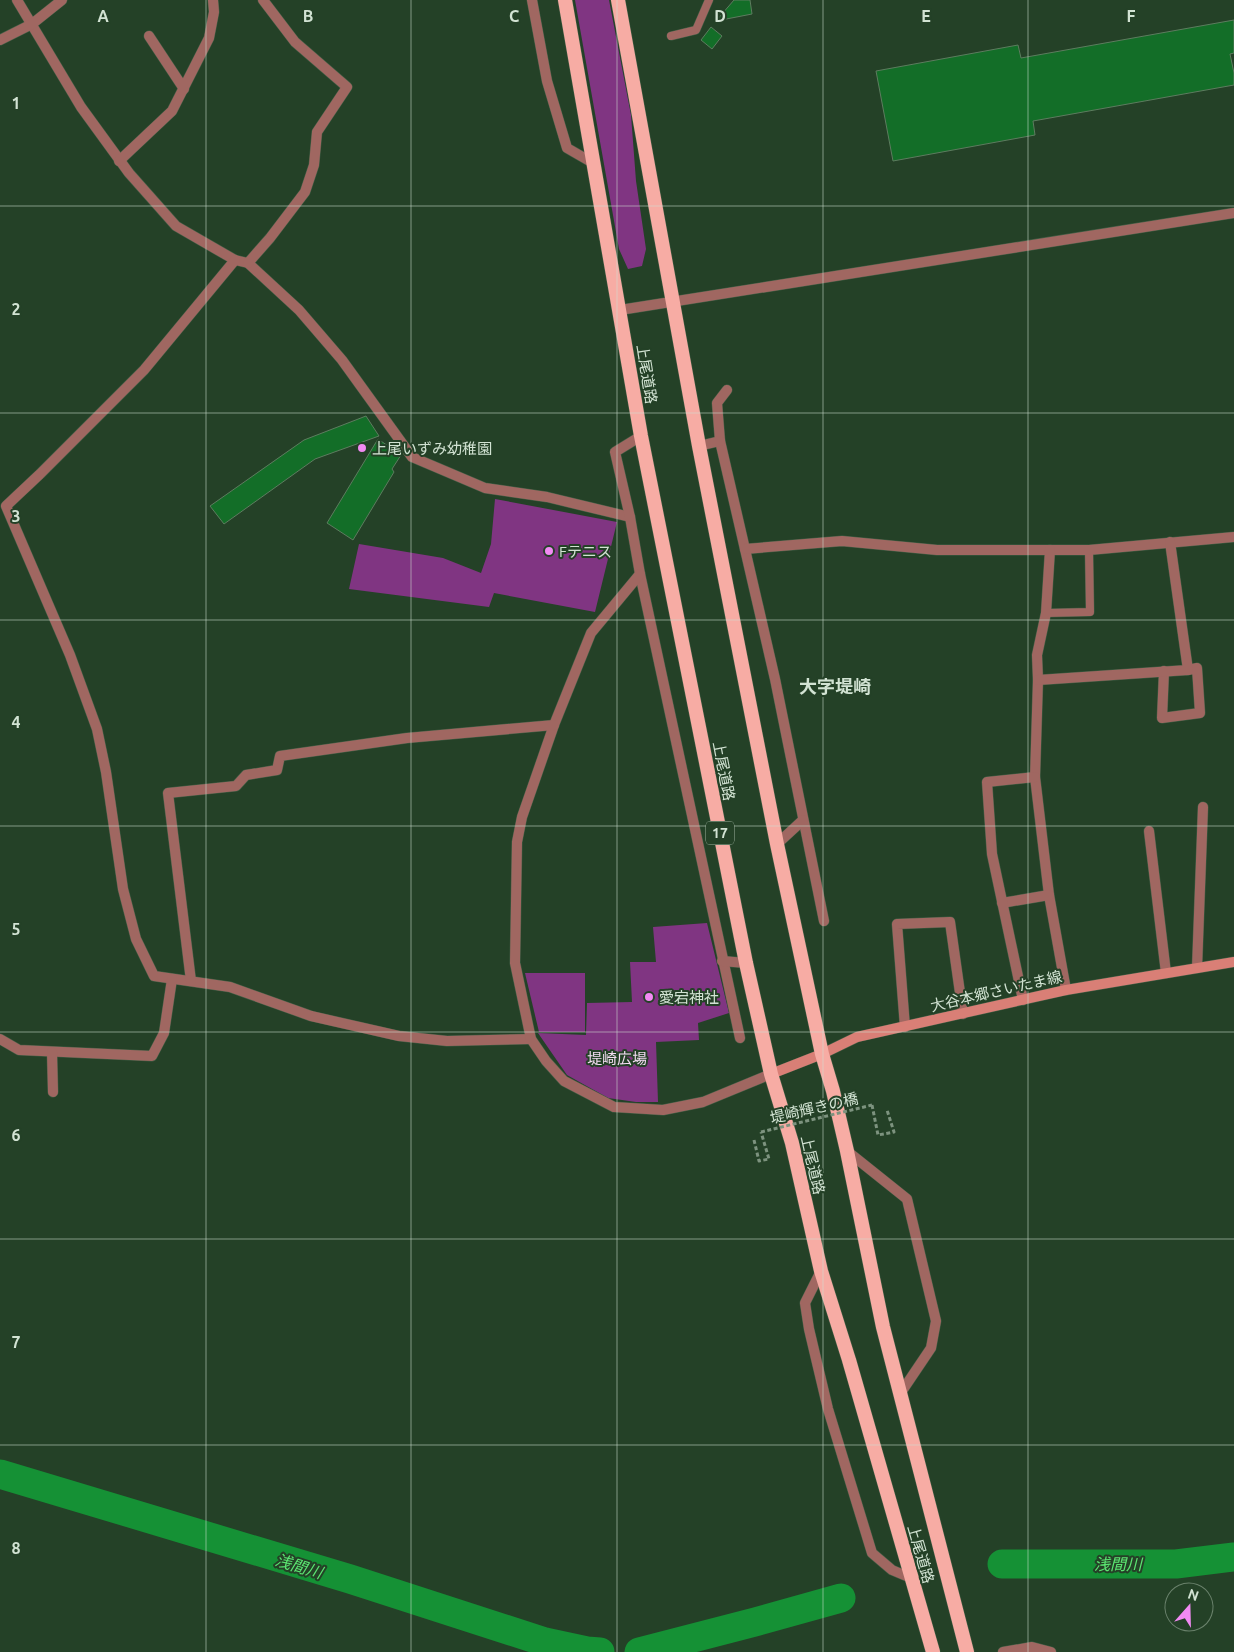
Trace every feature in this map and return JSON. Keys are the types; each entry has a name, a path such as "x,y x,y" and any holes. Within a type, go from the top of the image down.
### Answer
{"highway":[{"name":"上尾道路","path":"565,0 641,436 746,963 771,1074 792,1143 821,1271 849,1360 933,1652"},
{"name":"上尾道路","path":"618,0 699,446 776,844 822,1054 847,1151 883,1327 967,1652"}],"main road":[{"name":"大谷本郷さいたま線","path":"771,1074 822,1054 857,1037 1066,990 1234,962"}],"street":[{"path":"17,0 81,107 129,173 176,226 235,260 248,263 299,310 342,360 412,457 485,488 548,497 630,517"},
{"path":"0,40 32,24 62,0"},
{"path":"119,161 172,112 210,38 214,12 213,0"},
{"path":"248,263 270,238 304,192 314,165 317,132 347,87 295,42 263,0"},
{"path":"532,0 547,81 567,148 593,163"},
{"path":"149,36 184,89"},
{"path":"620,310 1234,213"},
{"path":"235,260 144,370 6,506 70,655 97,729 106,772 123,889 136,939 154,976 230,987 311,1016 399,1036 448,1041 531,1039"},
{"path":"727,390 717,403 720,442 774,679 824,921"},
{"path":"641,436 615,452 740,1038"},
{"path":"699,446 720,442"},
{"path":"744,549 842,541 937,550 1089,550 1234,537"},
{"path":"1170,542 1188,670"},
{"path":"1050,550 1046,613 1037,655 1038,680 1034,777 1049,895 1066,990"},
{"path":"640,574 591,633 554,724 522,817 517,842 515,963 531,1039 546,1061 564,1080 614,1106 663,1110 703,1102 771,1074"},
{"path":"1038,680 1197,668 1200,713 1162,718 1164,671"},
{"path":"191,981 168,793 236,786 246,775 277,770 280,756 407,738 554,724"},
{"path":"1023,1000 992,854 988,782 1034,777"},
{"path":"1197,968 1203,807"},
{"path":"776,844 804,820"},
{"path":"1149,831 1166,973"},
{"path":"1002,902 1049,895"},
{"path":"905,1027 897,924 950,922 963,1014"},
{"path":"722,960 746,963"},
{"path":"0,1039 19,1050 152,1056 164,1033 172,979"},
{"path":"52,1052 53,1092"},
{"path":"847,1151 907,1199 936,1321 930,1348 900,1394"},
{"path":"821,1271 805,1303 809,1329 828,1409 872,1553 892,1570 911,1578"},
{"path":"1004,1652 1032,1647 1051,1652"}],"lane":[{"path":"671,36 696,30 708,0"},
{"path":"1046,613 1090,612 1089,550"}],"path":[{"name":"堤崎輝きの橋","path":"754,1140 759,1161 770,1159 761,1132 872,1105 878,1135 894,1132 887,1110"}],"green space":[{"path":"575,0 609,0 631,115 636,181 646,249 642,266 628,269 619,249"},
{"name":"Fテニス","path":"495,499 617,522 595,612 494,593 489,607 349,589 359,544 443,558 481,573 491,544"},
{"name":"堤崎広場","path":"707,923 729,1013 698,1023 699,1040 656,1042 658,1102 636,1102 608,1098 567,1075 538,1033 586,1035 587,1003 632,1002 630,962 656,962 653,927"},
{"path":"525,973 585,973 585,1032 539,1032"}],"building":[{"path":"734,0 750,0 752,14 716,21"},
{"path":"1234,20 1234,53 1230,54 1234,73 1234,85 1033,121 1035,135 893,161 876,71 1018,45 1021,58"},
{"path":"711,27 722,36 712,49 701,40"},
{"path":"366,416 379,436 315,459 224,524 210,506 304,440"},
{"path":"378,439 401,455 392,469 394,472 353,540 327,523"}],"waterway":[{"name":"浅間川","path":"0,1474 350,1579 545,1642 600,1652"},
{"name":"浅間川","path":"1002,1564 1176,1564 1234,1557"},
{"name":"浅間川","path":"639,1652 841,1598"}],"place":[{"name":"上尾いずみ幼稚園","path":"362,448"},
{"name":"Fテニス","path":"549,551"},
{"name":"愛宕神社","path":"649,997"}],"district":[{"name":"大字堤崎","path":"835,686"}]}
